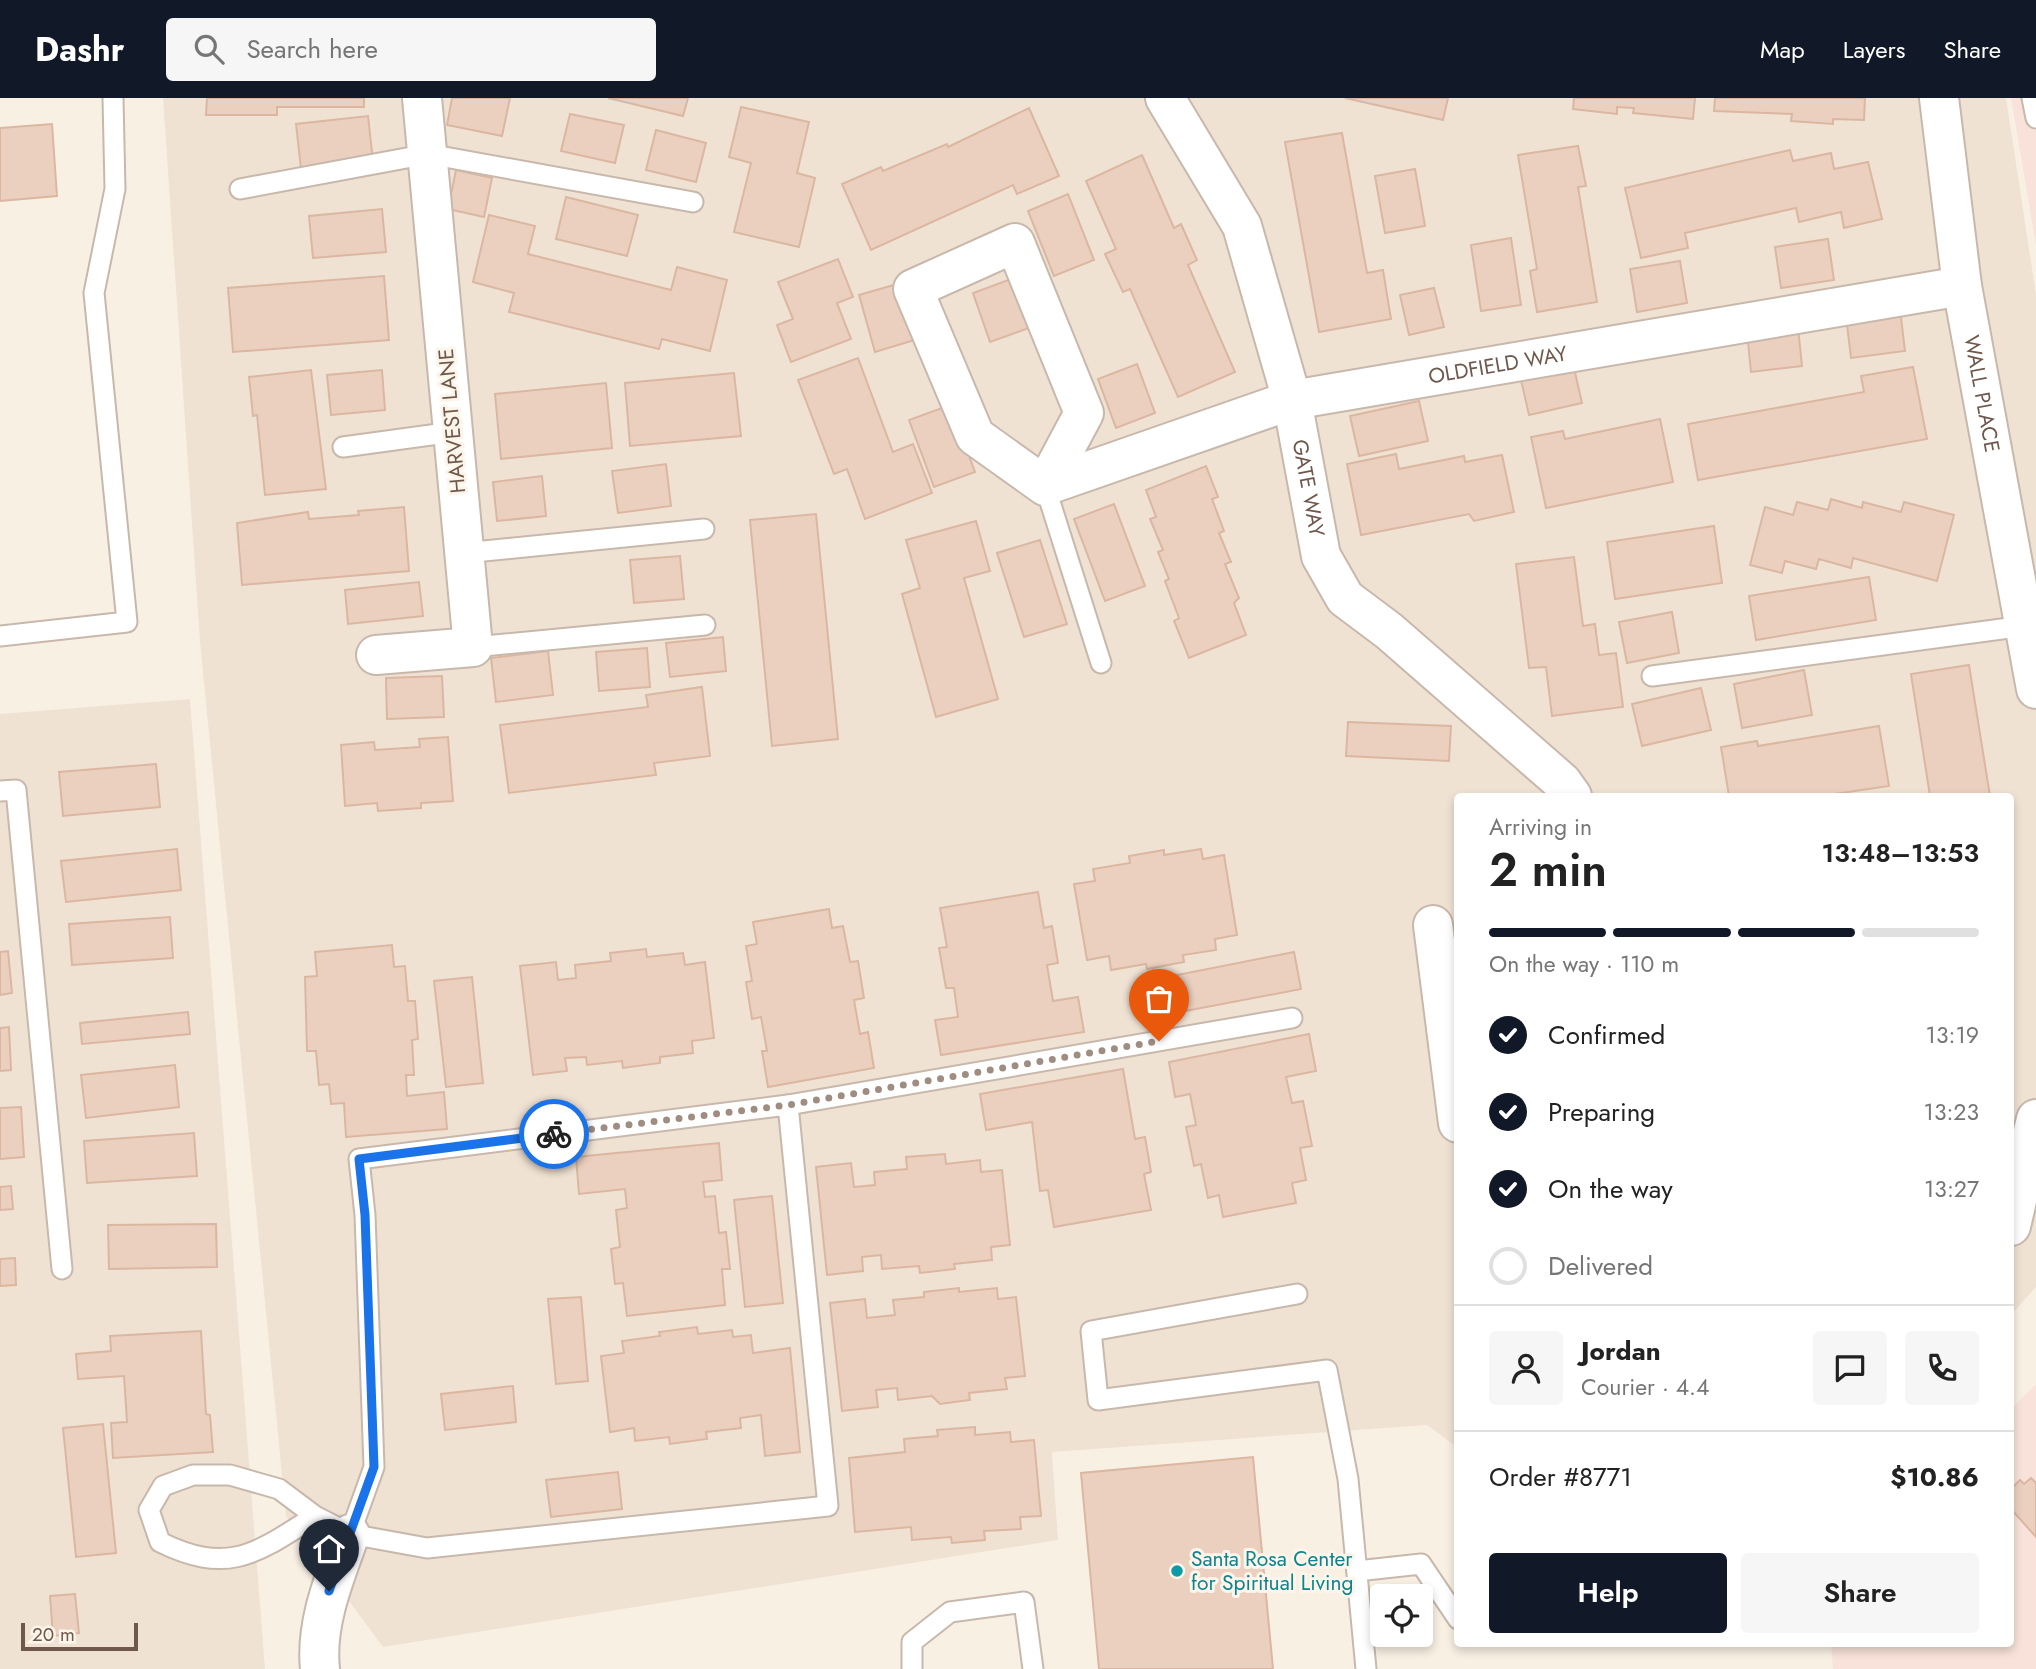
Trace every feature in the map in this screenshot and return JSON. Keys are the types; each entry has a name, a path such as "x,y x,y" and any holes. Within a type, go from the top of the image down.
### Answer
{"street":[{"name":"HARVEST LANE","path":"422,98 473,647"},
{"name":"GATE WAY","path":"1165,98 1242,226 1292,400 1321,556 1345,598 1389,631 1562,782 1570,793"},
{"name":"WALL PLACE","path":"1939,98 1962,286 2036,689"},
{"path":"1014,243 1084,413 1045,486 975,436 913,289 1014,243"},
{"name":"OLDFIELD WAY","path":"1045,486 1292,400 1962,286"},
{"path":"376,655 473,647"},
{"path":"1433,925 1454,1091"},
{"path":"2014,1213 2036,1119"},
{"path":"320,1669 318,1652 329,1591 350,1534"}],"lane":[{"path":"0,636 127,622 94,293 115,189 113,98"},
{"path":"2032,98 2036,118"},
{"path":"240,189 428,154 693,202"},
{"path":"343,447 453,432"},
{"path":"1045,486 1101,663"},
{"path":"464,553 704,529"},
{"path":"473,647 705,625"},
{"path":"1652,676 2024,625"},
{"path":"0,791 16,790 62,1269"},
{"path":"350,1534 374,1467 365,1215 359,1159 788,1105 1292,1018"},
{"path":"316,1516 270,1545 229,1560 190,1557 160,1542 149,1510 163,1486 192,1475 230,1475 279,1489 316,1516 350,1534 427,1548 828,1506 788,1105"},
{"path":"1297,1294 1091,1331 1098,1400 1327,1370 1348,1479 1366,1669"},
{"path":"1357,1571 1421,1564 1454,1613"},
{"path":"912,1669 912,1642 950,1612 1024,1602 1033,1669"}],"shaded area":[{"path":"163,98 2006,98 2036,294 2036,1287 2014,1312 2014,793 1454,793 1454,1445 1427,1425 1052,1452 1058,1540 383,1647 286,1516 200,642"},
{"path":"2011,98 2036,98 2036,245"},
{"path":"190,699 265,1669 0,1669 0,714"},
{"path":"2036,1384 2036,1669 1833,1669 1831,1647 2014,1647 2014,1406"}],"building":[{"path":"207,98 364,98 364,107 277,107 277,115 206,115"},
{"path":"452,98 510,98 502,136 447,125"},
{"path":"608,98 688,98 683,116"},
{"path":"1345,98 1448,98 1443,120"},
{"path":"1574,98 1695,98 1693,119 1633,113 1634,108 1617,107 1617,114 1573,109"},
{"path":"1715,98 1865,98 1864,120 1833,119 1833,124 1791,121 1792,114 1714,111"},
{"path":"741,107 809,122 797,173 815,178 799,247 734,232 751,163 729,157"},
{"path":"1029,108 1059,176 1017,194 1013,185 871,250 842,184 881,167 883,171 947,144 948,147"},
{"path":"570,114 624,125 615,163 561,151"},
{"path":"368,116 373,161 301,169 296,124"},
{"path":"52,124 57,196 0,201 0,128"},
{"path":"656,130 706,143 696,182 646,170"},
{"path":"1342,133 1367,273 1383,270 1391,319 1319,332 1285,142"},
{"path":"1578,146 1586,186 1578,187 1597,302 1537,312 1530,271 1537,269 1518,155"},
{"path":"1790,150 1793,161 1831,153 1834,169 1868,162 1882,219 1844,228 1841,212 1799,222 1796,208 1685,233 1688,248 1641,258 1625,188"},
{"path":"1142,155 1174,228 1181,224 1197,260 1188,265 1235,372 1178,397 1130,289 1123,292 1105,254 1116,249 1086,181"},
{"path":"1415,169 1425,226 1385,233 1375,176"},
{"path":"456,170 492,178 484,217 448,209"},
{"path":"1068,194 1094,260 1054,276 1028,211"},
{"path":"566,197 638,215 627,256 556,239"},
{"path":"382,209 386,252 313,258 309,216"},
{"path":"489,215 535,226 528,254 671,290 677,267 727,280 710,351 662,339 659,349 509,312 514,293 473,282"},
{"path":"1511,238 1521,305 1481,311 1471,245"},
{"path":"1828,239 1834,280 1781,288 1775,247"},
{"path":"838,259 853,297 837,303 851,339 791,362 777,325 793,319 778,282"},
{"path":"1680,261 1687,303 1637,312 1630,269"},
{"path":"384,276 389,340 233,352 228,288"},
{"path":"1011,279 1029,328 990,342 973,293"},
{"path":"904,282 921,338 875,352 859,295"},
{"path":"1434,288 1444,327 1409,335 1400,295"},
{"path":"1900,309 1905,351 1851,358 1846,316"},
{"path":"1798,327 1802,366 1751,372 1747,332"},
{"path":"858,358 893,452 913,444 932,493 865,519 847,469 834,474 798,380"},
{"path":"1137,364 1155,413 1116,428 1098,379"},
{"path":"1913,367 1927,439 1698,480 1688,424 1864,392 1861,376"},
{"path":"1574,368 1582,403 1529,415 1521,380"},
{"path":"311,370 326,489 265,495 257,415 253,416 249,377"},
{"path":"382,370 385,410 331,415 327,375"},
{"path":"734,373 741,436 630,446 625,383"},
{"path":"606,383 612,448 501,459 495,394"},
{"path":"1419,401 1428,441 1359,456 1350,416"},
{"path":"950,405 975,472 934,487 909,420"},
{"path":"1660,419 1673,482 1546,508 1531,437 1563,431 1565,439"},
{"path":"1396,454 1399,469 1464,456 1465,462 1502,455 1514,512 1474,521 1469,514 1361,535 1347,464"},
{"path":"666,464 671,506 618,513 612,471"},
{"path":"1206,466 1218,497 1212,499 1224,531 1219,533 1231,562 1225,564 1239,598 1234,603 1246,635 1189,658 1174,621 1179,618 1165,581 1169,579 1158,552 1163,550 1150,519 1156,517 1146,490"},
{"path":"542,476 546,516 497,521 493,482"},
{"path":"1831,499 1862,508 1863,502 1901,512 1904,502 1954,515 1937,581 1853,558 1851,568 1819,559 1816,569 1785,561 1782,573 1750,565 1765,507 1793,515 1797,502 1828,510"},
{"path":"1114,504 1145,586 1105,601 1074,519"},
{"path":"404,507 409,571 242,585 237,523 308,512 309,519 359,515 358,511"},
{"path":"816,514 838,739 772,746 750,520"},
{"path":"976,521 990,571 964,578 998,699 936,717 902,594 920,588 906,540"},
{"path":"1714,526 1722,583 1615,599 1607,542"},
{"path":"1040,540 1067,624 1024,637 997,553"},
{"path":"680,556 684,599 634,603 630,560"},
{"path":"1574,557 1583,626 1595,624 1599,655 1616,653 1623,707 1552,716 1546,667 1529,668 1516,564"},
{"path":"1869,577 1876,620 1756,640 1749,596"},
{"path":"419,582 423,616 348,624 345,590"},
{"path":"1672,612 1679,653 1627,663 1619,622"},
{"path":"723,637 726,671 670,677 666,643"},
{"path":"647,648 650,687 599,691 596,652"},
{"path":"548,651 553,695 496,702 491,658"},
{"path":"1969,665 1990,793 1930,793 1911,674"},
{"path":"1804,670 1812,715 1742,728 1734,684"},
{"path":"442,676 444,717 387,719 386,678"},
{"path":"702,687 710,756 654,763 656,775 509,793 500,725 648,707 646,695"},
{"path":"1701,688 1711,730 1642,746 1632,704"},
{"path":"1348,722 1451,726 1449,761 1346,756"},
{"path":"1879,726 1889,786 1841,793 1729,793 1721,747 1757,741 1758,746"},
{"path":"448,737 453,801 421,803 421,808 378,811 377,803 345,806 341,745 374,742 375,750 420,747 419,739"},
{"path":"156,764 160,807 63,816 59,772"},
{"path":"177,849 181,890 66,902 61,861"},
{"path":"1201,849 1203,859 1224,855 1237,935 1215,939 1216,950 1183,955 1184,962 1147,969 1146,964 1111,970 1109,956 1087,960 1074,884 1095,881 1093,869 1130,863 1129,856 1164,850 1164,855"},
{"path":"1038,892 1044,928 1052,926 1058,963 1047,965 1053,1001 1078,997 1084,1032 941,1055 935,1020 958,1017 954,988 946,988 939,948 947,947 940,908"},
{"path":"829,909 832,928 843,926 850,962 858,961 864,998 854,1000 860,1034 868,1032 874,1068 768,1087 762,1051 767,1051 761,1017 752,1019 746,982 752,981 746,946 757,944 753,922"},
{"path":"170,917 173,958 72,965 69,924"},
{"path":"392,945 394,967 405,966 408,1001 415,1001 418,1039 412,1040 414,1075 406,1075 407,1096 444,1092 447,1129 346,1137 344,1103 331,1104 329,1084 319,1085 316,1051 307,1051 305,977 317,976 315,952"},
{"path":"646,949 647,957 683,953 685,965 705,962 714,1038 692,1041 693,1053 660,1057 660,1063 623,1068 622,1061 587,1065 586,1057 565,1058 567,1071 533,1075 520,966 556,962 558,980 576,978 575,965 611,961 610,953"},
{"path":"8,951 12,993 0,995 0,952"},
{"path":"1294,952 1301,989 1159,1016 1152,980"},
{"path":"472,977 483,1083 446,1087 434,981"},
{"path":"188,1012 190,1034 82,1044 80,1023"},
{"path":"9,1027 11,1070 0,1071 0,1028"},
{"path":"1309,1034 1316,1071 1286,1077 1292,1103 1303,1101 1312,1146 1300,1148 1306,1180 1292,1183 1296,1203 1223,1217 1219,1195 1208,1198 1201,1164 1194,1166 1186,1127 1196,1125 1190,1094 1175,1097 1169,1062"},
{"path":"175,1065 179,1107 86,1118 81,1075"},
{"path":"1123,1069 1135,1139 1145,1137 1151,1172 1144,1174 1151,1210 1054,1227 1048,1190 1040,1191 1032,1122 986,1130 980,1094"},
{"path":"21,1107 24,1157 0,1159 0,1108"},
{"path":"194,1133 197,1176 87,1183 84,1141"},
{"path":"719,1143 722,1180 703,1182 705,1197 715,1196 719,1233 726,1232 730,1269 722,1269 725,1305 627,1316 623,1283 615,1284 611,1249 620,1247 616,1210 627,1208 625,1189 579,1194 576,1157"},
{"path":"945,1154 946,1164 980,1160 981,1172 1002,1170 1010,1245 991,1247 992,1260 954,1264 955,1269 920,1273 919,1266 882,1269 881,1255 862,1257 863,1271 827,1275 816,1167 851,1163 854,1187 875,1185 874,1172 907,1169 906,1157"},
{"path":"11,1186 13,1209 0,1210 0,1187"},
{"path":"772,1196 783,1303 745,1307 734,1200"},
{"path":"216,1224 217,1267 109,1269 108,1225"},
{"path":"15,1258 16,1285 0,1286 0,1259"},
{"path":"959,1288 959,1292 997,1288 998,1299 1016,1297 1025,1376 1005,1378 1007,1389 969,1393 970,1400 940,1404 932,1396 898,1400 897,1388 876,1390 878,1407 842,1411 830,1303 865,1299 867,1318 895,1315 893,1300 924,1297 924,1292"},
{"path":"581,1297 588,1381 556,1384 548,1299"},
{"path":"697,1327 698,1334 732,1330 733,1337 751,1335 753,1353 790,1348 800,1452 765,1456 761,1415 740,1418 741,1428 706,1432 707,1439 670,1444 669,1437 635,1441 634,1428 610,1432 601,1356 624,1353 622,1341"},
{"path":"201,1331 206,1414 210,1415 213,1452 113,1458 111,1423 127,1422 124,1376 78,1379 76,1354 111,1351 110,1336"},
{"path":"513,1386 516,1422 445,1430 441,1394"},
{"path":"103,1424 116,1553 76,1557 63,1428"},
{"path":"975,1427 975,1435 1010,1432 1011,1442 1034,1440 1041,1516 1020,1517 1021,1529 984,1531 985,1540 952,1543 951,1537 912,1540 911,1527 855,1532 849,1458 905,1452 904,1439 938,1436 937,1430"},
{"name":"Santa Rosa Center for Spiritual Living","path":"1253,1457 1273,1669 1099,1669 1081,1473"},
{"path":"618,1472 622,1509 551,1517 546,1480"},
{"path":"2031,1478 2036,1483 2036,1537 2014,1512 2014,1486 2020,1480 2024,1484"},
{"path":"75,1594 79,1633 53,1636 50,1596"}],"way so far":[{"path":"554,1134 788,1105 1159,1041"}],"place":[{"name":"Santa Rosa Center for Spiritual Living","path":"1177,1571"}],"route":[{"path":"329,1591 374,1467 365,1215 359,1159 554,1134"}]}
